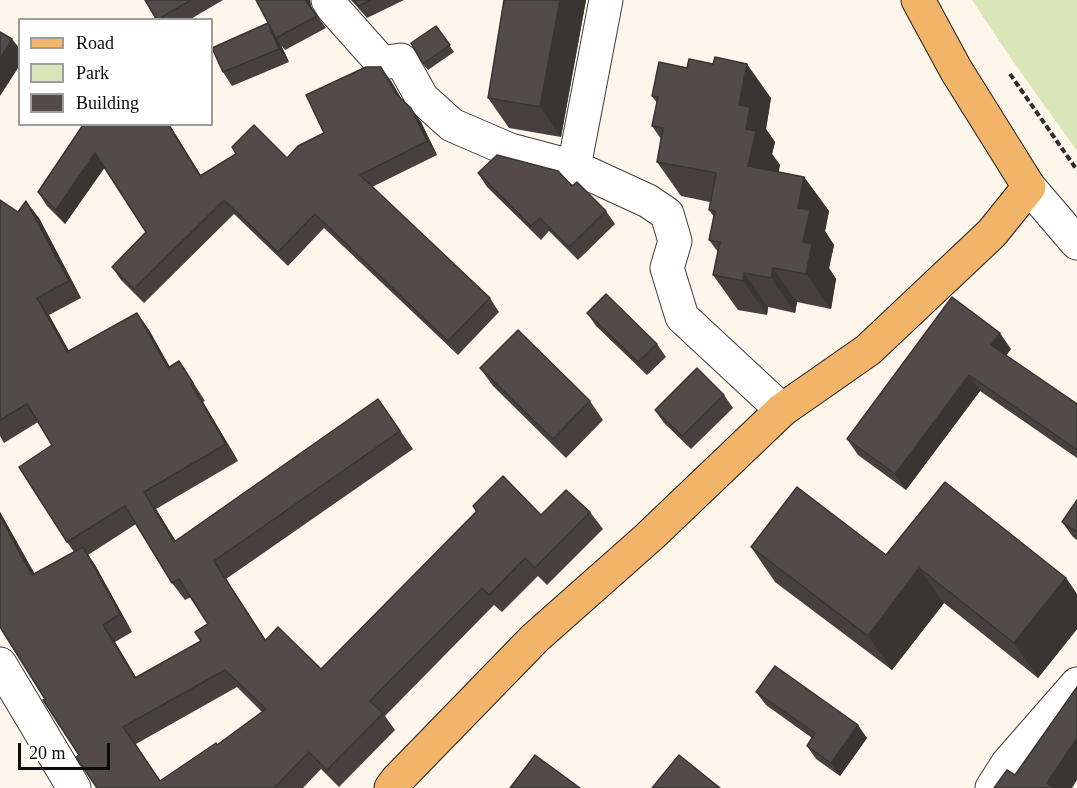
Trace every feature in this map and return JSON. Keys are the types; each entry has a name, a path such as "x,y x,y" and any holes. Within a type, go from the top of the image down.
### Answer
{"main road":[{"path":"391,788 535,638 649,537 782,410 868,350 992,233 1029,187 956,70 918,0"}],"street":[{"path":"328,0 382,63 401,60 422,98 452,125 510,150 574,167 648,201 667,214 675,241 668,268 682,317 782,410"},
{"path":"574,167 606,0"},
{"path":"1029,187 1077,243"},
{"path":"0,664 74,788"},
{"path":"992,788 1008,763 1077,684"}],"path":[{"path":"1010,74 1077,170"}],"green space":[{"path":"972,0 1077,0 1077,151 1012,60"}],"building":[{"path":"145,0 191,0 160,18 156,18"},
{"path":"256,0 305,0 317,16 276,38"},
{"path":"353,0 371,0 359,6"},
{"path":"504,0 560,0 540,107 488,98"},
{"path":"268,23 279,49 223,72 213,48"},
{"path":"436,26 450,45 423,64 411,43"},
{"path":"0,32 12,39 0,59"},
{"path":"715,57 747,64 739,105 750,107 746,129 756,131 748,166 804,177 798,208 810,210 803,242 812,244 806,274 773,268 771,278 744,273 743,281 713,275 720,242 709,240 715,211 709,210 716,173 657,162 663,128 652,126 658,97 652,96 659,62 687,68 689,59 713,64"},
{"path":"366,67 381,67 396,94 411,108 427,141 360,175 490,298 448,341 315,214 278,252 224,200 134,289 112,267 146,232 95,153 56,210 38,192 82,126 169,126 200,176 236,154 232,147 254,125 287,158 298,146 324,133 306,95"},
{"path":"497,155 558,171 572,186 577,182 606,211 569,247 540,218 531,226 478,173"},
{"path":"0,200 18,212 26,201 69,281 37,298 67,352 137,313 168,368 179,361 226,444 144,492 174,542 378,399 400,431 214,561 265,641 278,627 321,669 477,511 473,506 503,476 541,515 566,490 590,512 535,568 525,558 489,595 482,588 370,701 383,713 327,770 309,752 274,788 97,788 76,757 79,755 0,627 0,516 32,575 83,547 120,614 103,625 135,678 201,641 195,632 208,624 179,579 172,583 125,506 67,542 19,467 52,445 27,404 0,420","holes":["225,670 266,709 217,745 216,743 160,781 123,727"]},
{"path":"606,294 657,344 638,362 587,313"},
{"path":"952,297 1000,333 991,345 1077,404 1077,450 969,375 895,474 847,439"},
{"path":"518,330 590,401 553,439 480,368"},
{"path":"697,368 724,395 682,436 655,410"},
{"path":"945,482 1066,578 1014,643 919,568 868,636 751,547 797,487 886,555"},
{"path":"1077,500 1077,532 1062,522"},
{"path":"775,666 858,725 831,763 807,746 815,733 756,692"},
{"path":"1077,687 1077,738 1047,783 1055,788 994,788 1007,770 1015,775"},
{"path":"535,755 580,788 510,788"},
{"path":"679,755 720,788 652,788"}]}
